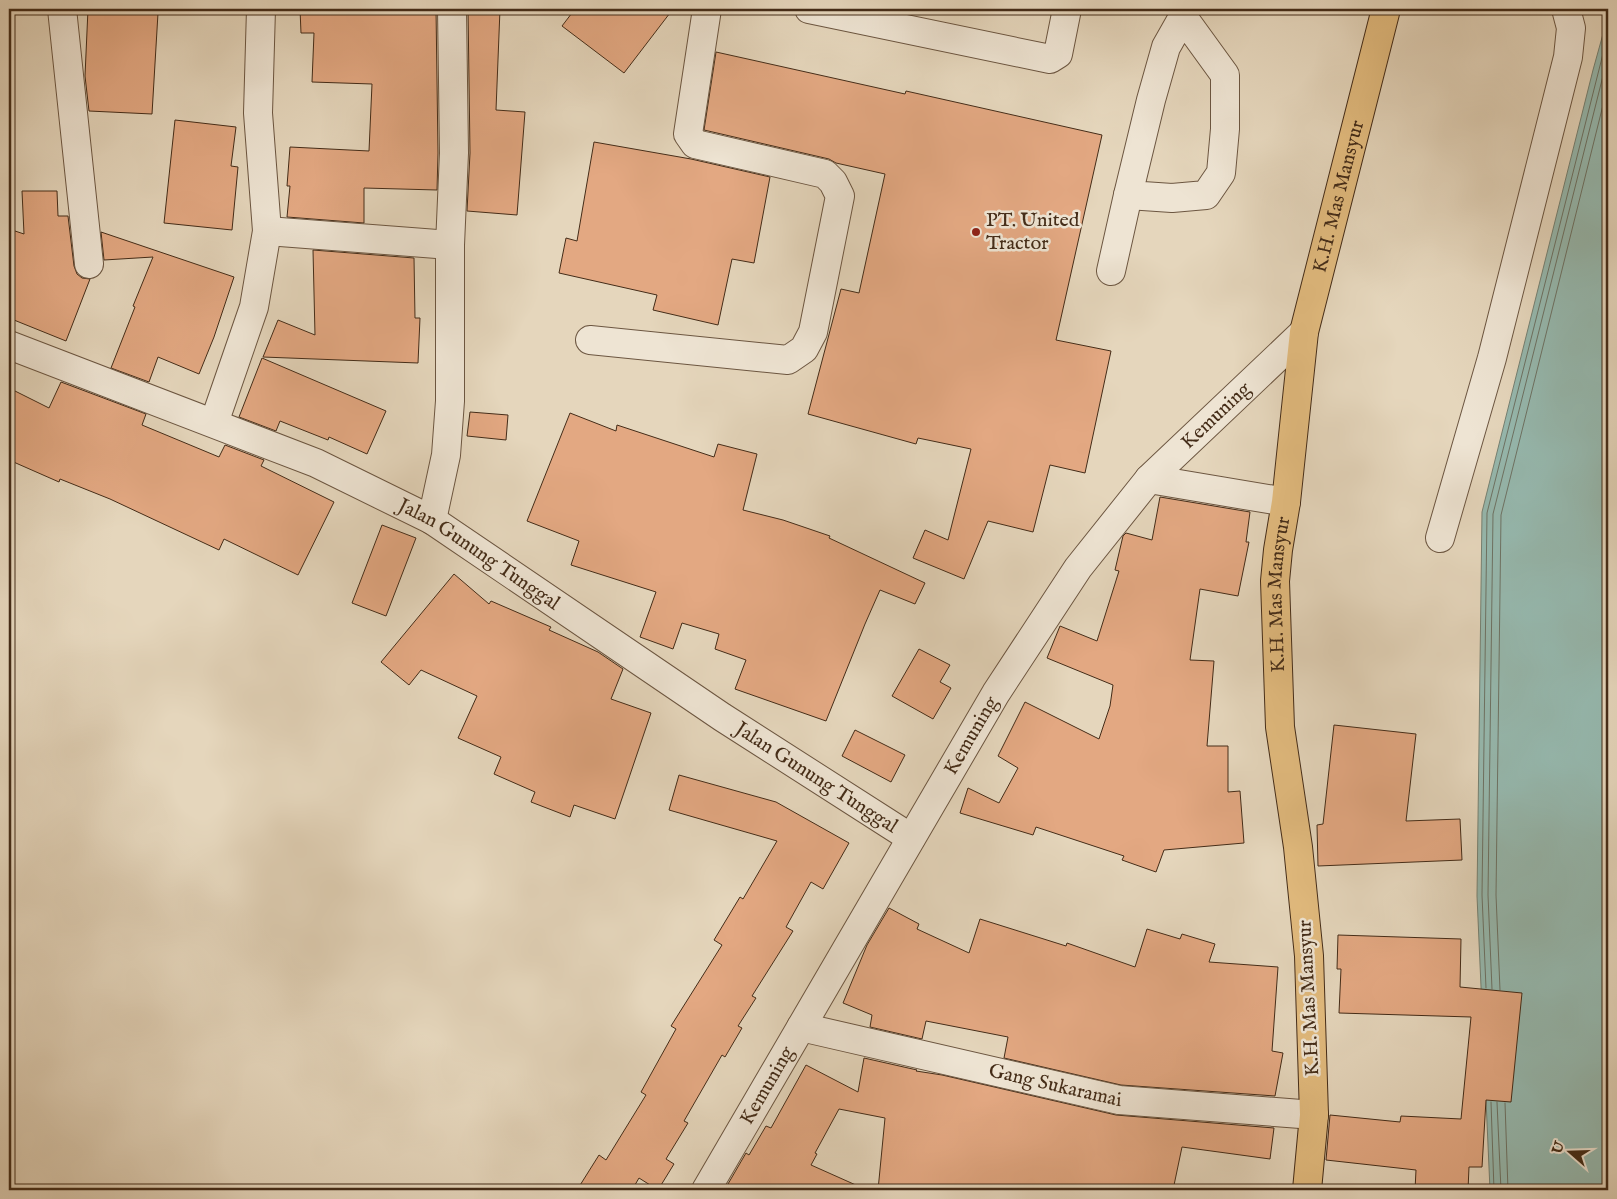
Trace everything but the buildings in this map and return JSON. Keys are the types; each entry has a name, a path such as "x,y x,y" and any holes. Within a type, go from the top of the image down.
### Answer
{"main road":[{"name":"K.H. Mas Mansyur","path":"1306,1190 1314,1115 1309,956 1298,847 1280,727 1275,581 1286,502 1304,332 1385,9"}],"street":[{"path":"62,9 89,264"},
{"path":"214,423 254,307 267,231 258,113 261,9"},
{"path":"432,520 447,446 450,401 450,245 454,153 452,9"},
{"path":"590,340 788,360 804,349 813,332 840,196 833,182 825,174 695,144 688,134 707,9"},
{"path":"809,9 1050,59 1058,54 1061,46 1067,9"},
{"path":"1440,538 1492,358 1568,57 1571,28 1566,9"},
{"path":"1111,271 1128,195 1151,100 1166,47 1184,13 1225,75 1225,130 1221,173 1206,196 1172,198 1128,195"},
{"path":"267,231 450,245"},
{"name":"Kemuning","path":"706,1190 996,693 1078,568 1149,479 1304,332"},
{"name":"Jalan Gunung Tunggal","path":"9,345 316,463 432,520 722,717 911,838"},
{"path":"1149,479 1286,502"},
{"name":"Gang Sukaramai","path":"801,1027 1119,1100 1314,1115"}],"water":[{"path":"1608,16 1608,1190 1490,1190 1477,896 1482,512"}],"place":[{"name":"PT. United Tractor","path":"976,232"}]}
